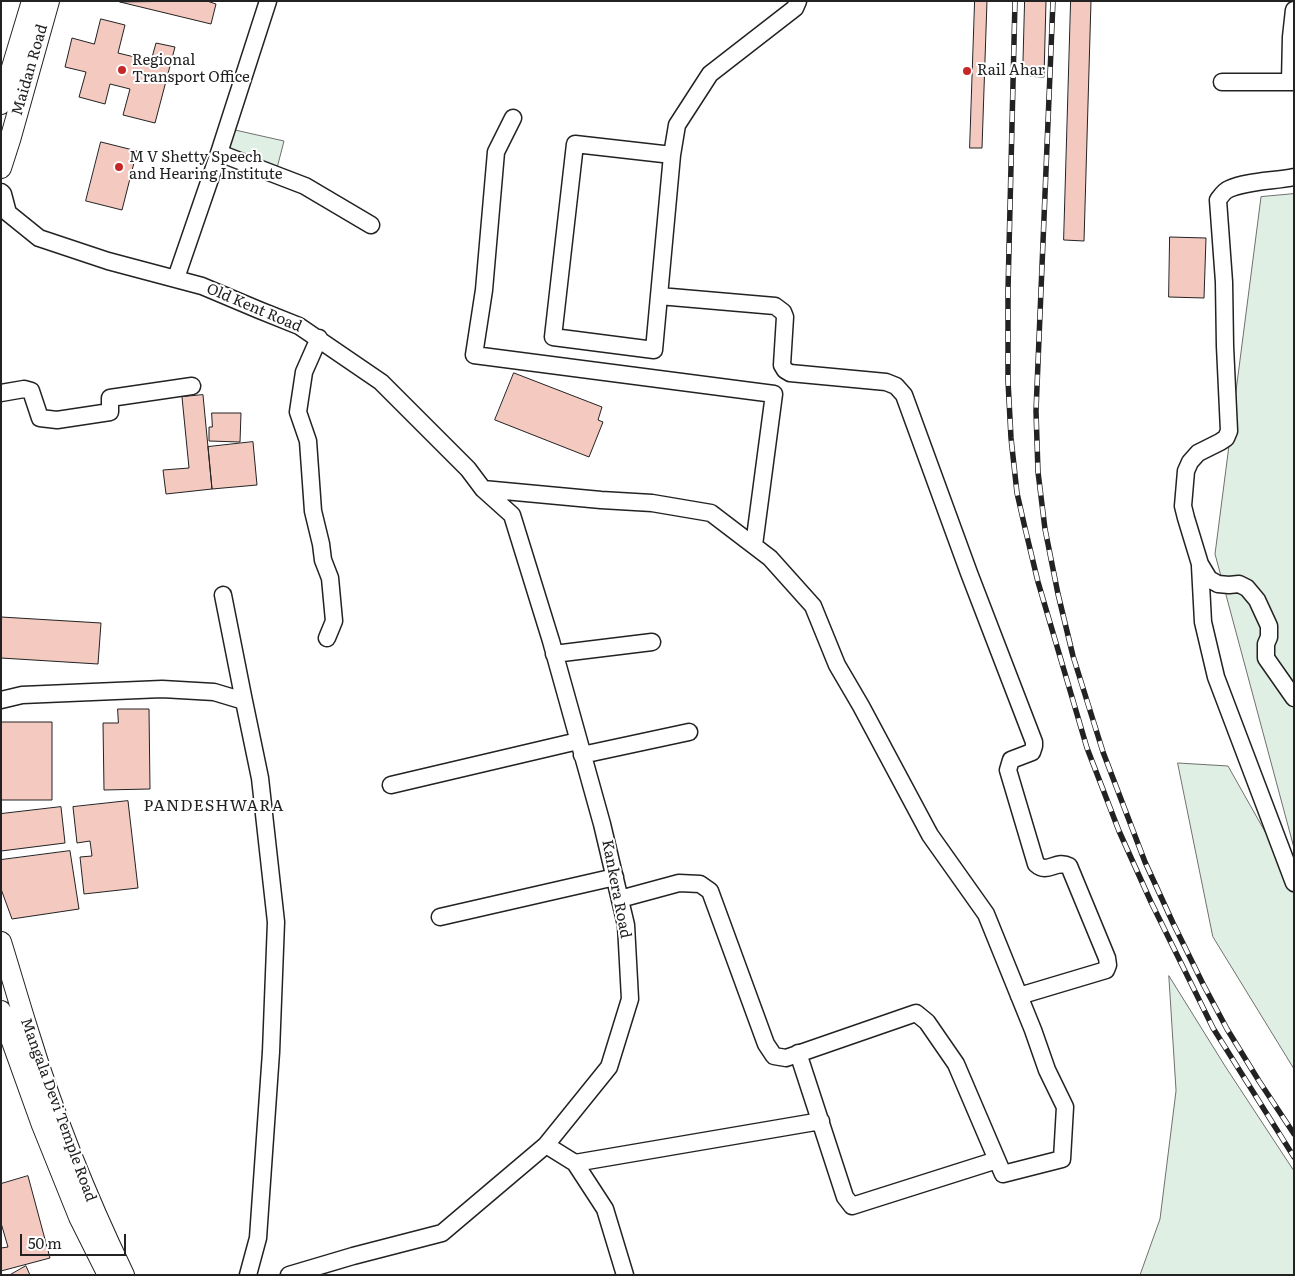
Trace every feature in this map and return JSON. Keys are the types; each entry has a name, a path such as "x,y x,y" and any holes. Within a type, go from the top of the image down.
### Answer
{"main road":[{"name":"Maidan Road","path":"1,104 32,1"},
{"name":"Maidan Road","path":"1,168 49,1"},
{"name":"Mangala Devi Temple Road","path":"1,942 30,1039 64,1134 101,1225 108,1275"},
{"name":"Mangala Devi Temple Road","path":"1,1011 42,1125 79,1217 124,1275"}],"street":[{"path":"176,278 268,1"},
{"path":"672,155 574,144 553,337 654,350 672,155 677,125 710,74 795,8 798,1"},
{"path":"1222,82 1292,82 1291,37 1294,10"},
{"path":"513,118 496,152 484,290 474,355 774,394 754,545"},
{"path":"219,153 305,186 371,225"},
{"path":"1294,177 1228,189 1218,200 1224,282 1229,431 1226,438 1198,454 1190,462 1186,471 1183,506 1200,564 1203,622 1216,677 1294,883"},
{"path":"1,192 3,194 5,213"},
{"name":"Old Kent Road","path":"5,213 39,238 108,261 202,286 299,326 381,382 468,470 483,488"},
{"path":"659,296 775,306 783,312 785,317 782,365 785,370 790,373 886,382 896,386 904,395 969,574 1034,742 1032,752 1011,760 1008,770 1036,864 1040,868 1046,869 1062,863 1069,866 1108,958 1106,970 1019,996"},
{"path":"319,338 304,372 298,412 308,440 313,511 330,578 334,621 327,638"},
{"path":"1,393 24,389 31,391 40,418 57,420 110,412 110,398 192,386"},
{"path":"483,488 601,500 652,503 711,512 770,558 813,606 837,665 930,836 986,914 1033,1030 1047,1070 1065,1107 1062,1159 1003,1174 956,1064 927,1022 916,1013 786,1058 774,1056 766,1044 710,891 700,884 679,883 620,899"},
{"name":"Kankera Road","path":"288,1275 442,1233 546,1146 609,1067 630,999 626,925 602,824 554,654 512,515 483,488"},
{"path":"1200,564 1209,579 1218,584 1239,584 1247,588 1256,600 1269,626 1270,637 1266,644 1266,658 1294,698"},
{"path":"223,595 260,778 276,922 271,1052 258,1238 248,1275"},
{"path":"554,654 652,642"},
{"path":"1,700 22,695 162,689 214,692 244,701"},
{"path":"391,785 580,748 689,732"},
{"path":"440,917 615,877"},
{"path":"798,1053 845,1197 852,1206 997,1160"},
{"path":"574,1163 821,1121"},
{"path":"546,1146 574,1163 605,1210 625,1275"}],"green space":[{"path":"235,130 284,141 277,168 228,154"},
{"path":"1294,194 1294,848 1215,554 1261,197"},
{"path":"1178,763 1228,766 1294,883 1294,1069 1213,937"},
{"path":"1169,976 1294,1171 1294,1275 1140,1275 1160,1219 1176,1091"}],"building":[{"path":"207,1 216,4 211,24 120,2"},
{"path":"975,1 987,1 982,148 970,148"},
{"path":"1025,1 1046,1 1044,77 1023,76"},
{"path":"1071,1 1091,1 1084,241 1064,240"},
{"name":"Regional Transport Office","path":"101,19 125,25 118,53 151,61 156,43 175,47 155,123 123,115 130,89 110,84 105,104 79,97 86,72 65,67 72,38 94,44"},
{"path":"101,142 137,151 122,210 86,201"},
{"path":"1170,237 1206,238 1204,298 1169,297"},
{"path":"514,373 602,407 598,420 603,422 589,457 495,420"},
{"path":"203,395 212,489 166,494 163,470 189,468 182,397"},
{"path":"212,413 241,413 240,442 209,441"},
{"path":"253,442 257,485 212,489 208,447"},
{"path":"1,617 101,623 98,664 1,658"},
{"path":"118,709 149,709 150,789 104,790 103,723 118,723"},
{"path":"1,722 52,722 52,800 1,800"},
{"path":"128,801 138,888 84,894 80,857 92,856 90,841 77,843 73,807"},
{"path":"61,807 65,843 1,851 1,814"},
{"path":"70,851 79,909 12,919 1,889 1,860"},
{"path":"28,1176 50,1258 1,1271 1,1248 8,1247 1,1223 1,1184"},
{"path":"26,1266 30,1275 10,1275"}],"railway":[{"path":"1015,1 1008,290 1008,381 1011,438 1017,493 1038,582 1087,748 1119,831 1151,902 1213,1028 1294,1157"},
{"path":"1053,1 1036,411 1038,472 1045,529 1058,594 1073,656 1103,752 1145,862 1173,923 1227,1029 1294,1134"}],"place":[{"name":"Regional Transport Office","path":"122,70"},
{"name":"Rail Ahar","path":"967,71"},
{"name":"M V Shetty Speech and Hearing Institute","path":"119,167"}],"district":[{"name":"PANDESHWARA","path":"214,806"}]}
